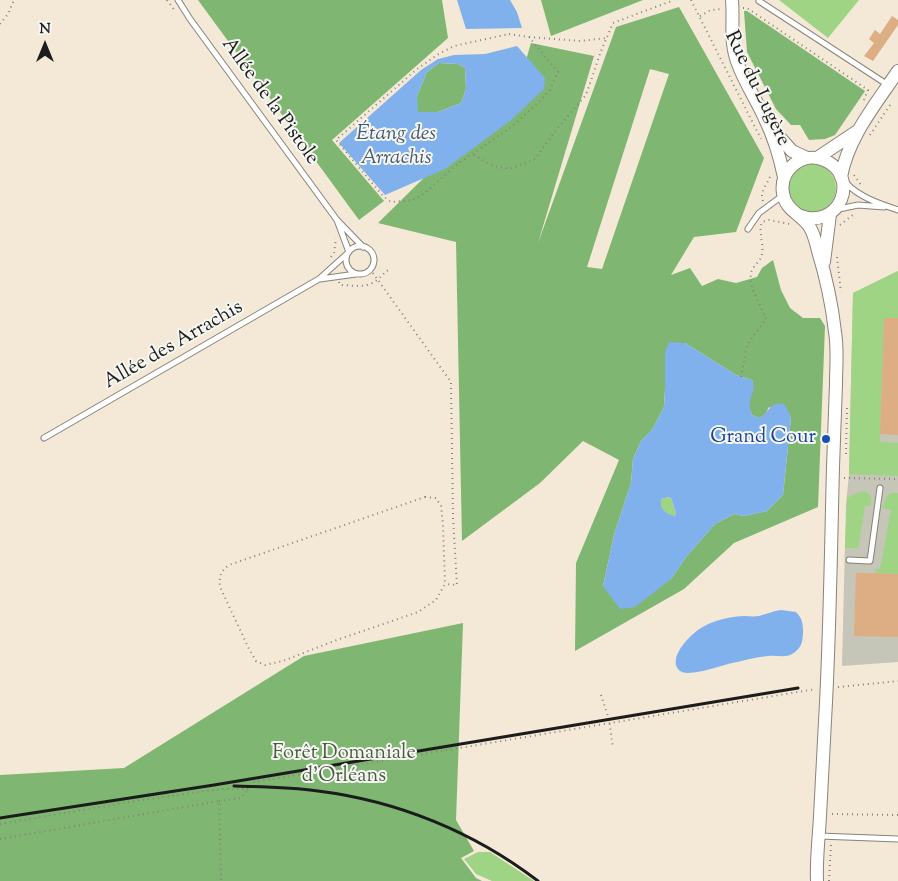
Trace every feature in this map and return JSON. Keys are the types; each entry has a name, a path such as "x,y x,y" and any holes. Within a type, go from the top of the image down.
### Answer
{"street":[{"name":"Rue du Lugère","path":"733,6 731,34 738,64 766,121 778,153 784,178"},
{"path":"823,269 832,212 843,196 843,165 862,136 898,71"},
{"name":"Rue du Lugère","path":"766,121 792,150 812,158"},
{"path":"817,881 827,687 836,334 823,269 809,226 795,220 783,196 782,187 784,178 793,165 862,136"},
{"path":"812,158 833,165 842,178"},
{"path":"795,220 814,219 832,212"}],"lane":[{"name":"Allée de la Pistole","path":"178,0 337,220"},
{"path":"758,1 888,86"},
{"path":"842,178 853,190 898,210"},
{"path":"748,229 758,213 783,196"},
{"path":"832,212 844,207 858,205 890,207"},
{"path":"319,279 360,274 370,269 373,263 372,254 367,248 363,247 337,220"},
{"path":"337,220 349,252 346,260 347,264 352,271 360,274"},
{"path":"319,279 355,247 363,247"},
{"name":"Allée des Arrachis","path":"44,438 319,279"},
{"path":"849,560 870,561 880,488"},
{"path":"819,836 898,839"}],"path":[{"path":"0,24 8,14 14,0"},
{"path":"167,0 179,16"},
{"path":"473,155 493,166 508,169 535,159 556,130 586,95 613,23 674,0"},
{"name":"Rue du Lugère","path":"692,0 762,142"},
{"path":"700,16 711,10 733,6 747,8 868,90 862,103 865,106"},
{"path":"529,37 558,72 550,90 510,128 456,165 425,193 413,200 391,202 383,196 336,140 417,69 454,46 509,34 580,41 607,38"},
{"path":"862,136 890,105"},
{"name":"Rue du Lugère","path":"761,196 771,175 772,168"},
{"path":"854,170 854,176 862,190"},
{"path":"741,376 746,345 766,318 751,284 752,270 758,264 762,254 760,227 762,222 769,220 795,220"},
{"path":"332,269 328,261 334,253 336,237"},
{"path":"370,269 451,382 453,517 457,585 445,584"},
{"path":"337,276 340,285 369,285 390,269"},
{"path":"844,478 898,479"},
{"path":"425,496 436,498 440,506 443,525 445,584 436,600 418,612 283,661 265,665 256,661 249,649 220,587 219,577 222,570 228,564 425,496"},
{"path":"0,840 241,798 254,782 827,687 853,687 898,681"},
{"path":"601,695 614,748"},
{"path":"0,824 221,789 250,789"},
{"path":"219,801 221,881"},
{"path":"832,814 898,815"},
{"path":"829,875 829,881"}],"shaded area":[{"path":"898,271 898,662 842,666 853,293"}],"green space":[{"path":"198,0 442,0 448,38 332,140 384,201 359,220"},
{"path":"541,0 643,0 551,36"},
{"path":"779,0 859,0 828,38"},
{"path":"679,7 764,158 736,232 694,237 671,275 690,268 702,286 718,279 736,283 757,277 762,268 773,260 781,290 790,308 803,318 820,318 825,326 818,507 734,543 684,589 575,651 576,563 619,460 583,441 540,483 462,541 456,242 378,223 519,84 531,43 594,56 538,243 616,27","holes":["650,69 669,74 602,269 587,267","685,343 736,375 752,380 753,387 749,399 749,408 752,415 759,418 765,415 769,407 791,417 783,495 767,511 744,516 734,514 715,524 686,557 671,579 603,586 614,535 631,483 633,459 641,441 652,430 664,407 666,372"]},
{"path":"744,11 747,11 865,91 835,135 825,139 809,140 800,125 791,125 776,109 747,52"},
{"path":"439,63 458,64 465,68 466,89 461,103 438,112 417,112 417,96 427,72"},
{"path":"807,164 817,164 829,171 836,183 836,193 829,205 817,212 807,212 799,208 792,201 788,193 788,183 792,175 799,168"},
{"path":"898,271 898,318 884,319 880,442 898,443 898,476 849,474 853,293"},
{"path":"859,492 866,492 871,496 871,506 865,506 858,548 845,548 847,498"},
{"path":"891,493 898,493 898,574 875,573 875,569 880,569 891,510 882,508 887,496"},
{"path":"671,498 676,513 675,516 662,509 661,499"},
{"name":"Forêt Domaniale d'Orléans","path":"463,623 456,820 474,851 461,858 476,878 482,881 0,881 0,775 124,768 304,656"},
{"path":"478,852 490,852 534,881 492,881 476,874 464,859"}],"water":[{"path":"457,0 510,0 517,12 522,28 466,29"},
{"name":"Étang des Arrachis","path":"517,46 545,78 544,89 510,121 445,169 385,195 339,143 421,70 438,59 454,55 485,54","holes":["439,63 458,64 465,68 466,89 461,103 438,112 418,112 417,96 427,72"]},
{"path":"669,342 685,343 736,375 752,380 754,388 750,409 752,415 759,418 773,405 785,405 791,417 783,495 767,511 744,516 734,514 715,524 686,557 671,579 635,607 620,609 603,586 614,535 631,483 633,459 641,441 652,430 664,407 665,352","holes":["671,498 676,513 675,516 666,512 661,506 661,499"]},
{"path":"781,610 796,612 800,616 802,623 802,642 798,650 792,654 754,658 689,673 680,671 677,667 676,657 685,642 697,630 723,619 759,616"}],"building":[{"path":"892,16 898,20 898,25 873,61 864,56 874,43 869,39 875,30 880,34"},
{"path":"884,318 898,318 898,435 880,434"},
{"path":"856,573 898,574 898,637 854,636"}],"railway":[{"path":"0,818 214,785 798,688"},
{"path":"234,786 318,791 377,802 406,811 434,821 488,848 538,881"}],"place":[{"name":"Grand Cour","path":"826,439"}]}
